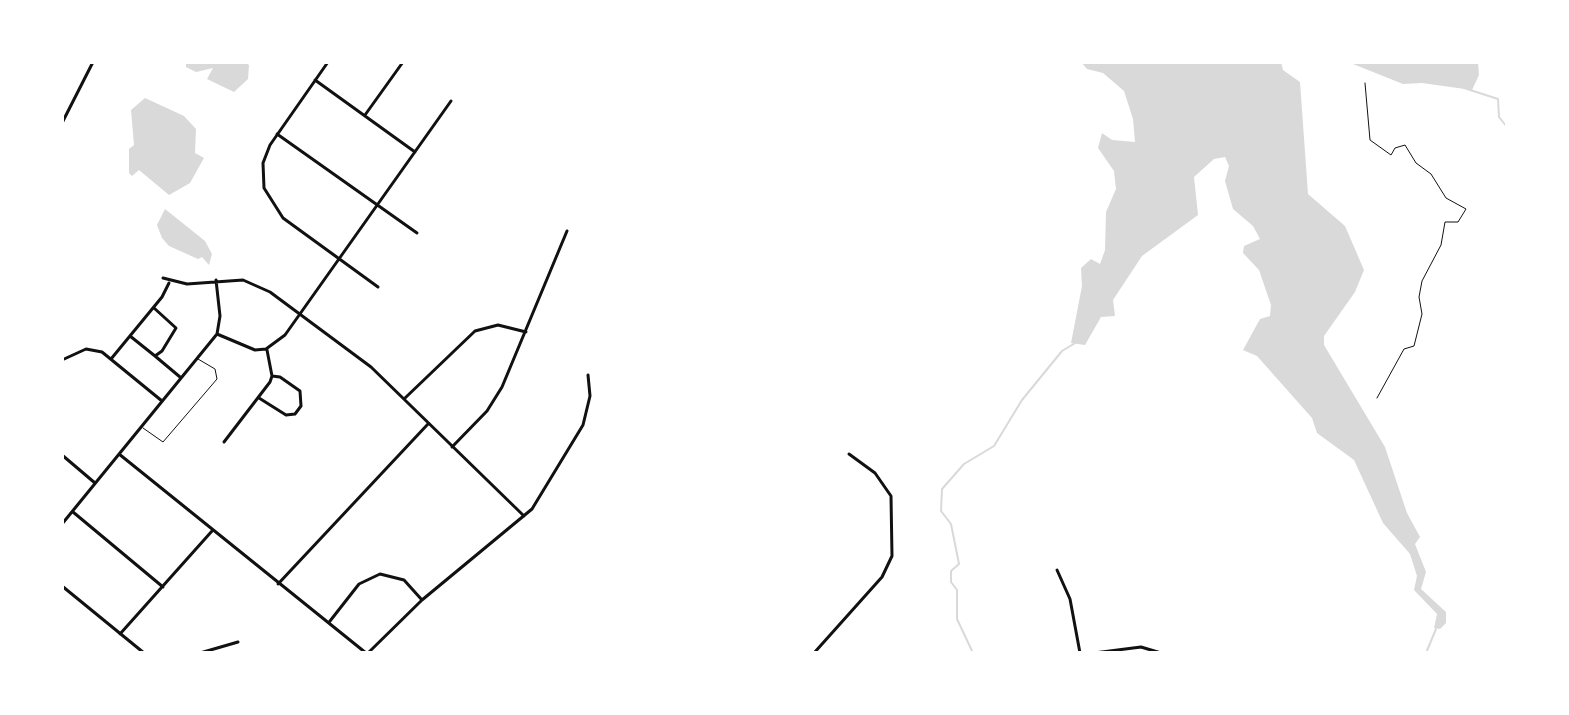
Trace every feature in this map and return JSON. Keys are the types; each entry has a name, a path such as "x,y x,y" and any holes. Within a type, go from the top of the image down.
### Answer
{"street":[{"path":"62,123 93,62"},
{"path":"328,62 277,134 263,163 262,176 268,199 283,218 378,287"},
{"path":"365,115 403,62"},
{"path":"315,80 415,152"},
{"path":"217,334 240,346 266,349 285,335 451,101"},
{"path":"277,134 417,233"},
{"path":"452,447 496,398 567,231"},
{"path":"163,278 187,284 243,280 256,285 357,355 524,516"},
{"path":"62,524 217,334 220,316 216,280"},
{"path":"111,359 154,308 170,281"},
{"path":"154,308 176,328 155,356"},
{"path":"404,399 475,331 498,325 526,332"},
{"path":"130,336 181,377"},
{"path":"62,360 86,349 102,352 162,401"},
{"path":"224,442 259,398 272,376 266,349"},
{"path":"119,454 367,653 422,600 524,516 575,444 590,396 588,375"},
{"path":"259,398 286,415 295,414 301,406 300,391 280,377 272,376"},
{"path":"278,584 428,424"},
{"path":"814,653 882,577 892,556 891,496 875,473 849,454"},
{"path":"62,455 95,483"},
{"path":"72,512 163,587"},
{"path":"120,634 212,531"},
{"path":"1057,570 1070,599 1080,653"},
{"path":"330,621 359,584 380,574 404,580 422,600"},
{"path":"62,586 144,653"},
{"path":"200,653 238,642"},
{"path":"1094,653 1141,647 1161,653"}],"lane":[{"path":"141,427 163,442 217,379 215,369 196,358"}],"path":[{"path":"1365,83 1366,127 1370,140 1391,155 1395,148 1405,145 1446,198 1466,209 1458,222 1445,222 1441,245 1422,281 1419,297 1422,314 1414,346 1404,349 1377,398"}],"shaded area":[{"path":"186,62 245,62 249,65 248,79 234,92 207,79 213,68 196,72 186,67"},
{"path":"1081,62 1281,62 1283,70 1300,82 1308,194 1345,226 1364,270 1355,292 1324,336 1324,345 1385,447 1407,513 1420,537 1415,544 1426,572 1421,589 1446,612 1446,623 1440,629 1434,628 1437,614 1414,590 1417,576 1410,554 1383,523 1354,460 1317,433 1312,418 1257,356 1243,350 1260,319 1270,316 1271,305 1259,270 1243,253 1244,246 1260,239 1253,226 1233,209 1225,181 1229,166 1225,157 1214,159 1194,177 1198,215 1142,256 1113,300 1115,316 1101,317 1085,345 1071,343 1082,286 1081,268 1091,259 1100,264 1105,250 1106,212 1116,189 1114,171 1098,148 1102,133 1112,140 1135,142 1133,119 1124,91 1103,73 1087,69"},
{"path":"1348,62 1478,62 1479,75 1472,90 1422,83 1403,84"},
{"path":"145,98 184,116 196,129 195,153 204,158 190,183 169,195 139,170 132,176 129,173 129,149 134,145 131,110"},
{"path":"165,209 205,241 212,254 209,265 202,257 198,259 169,246 162,238 157,225"}],"waterway":[{"path":"1464,88 1498,99 1499,117 1507,127"},
{"path":"973,653 957,619 957,590 951,582 951,571 959,564 951,524 941,511 942,489 964,464 994,446 1022,400 1062,351 1077,342"},
{"path":"1426,653 1436,629"}]}
